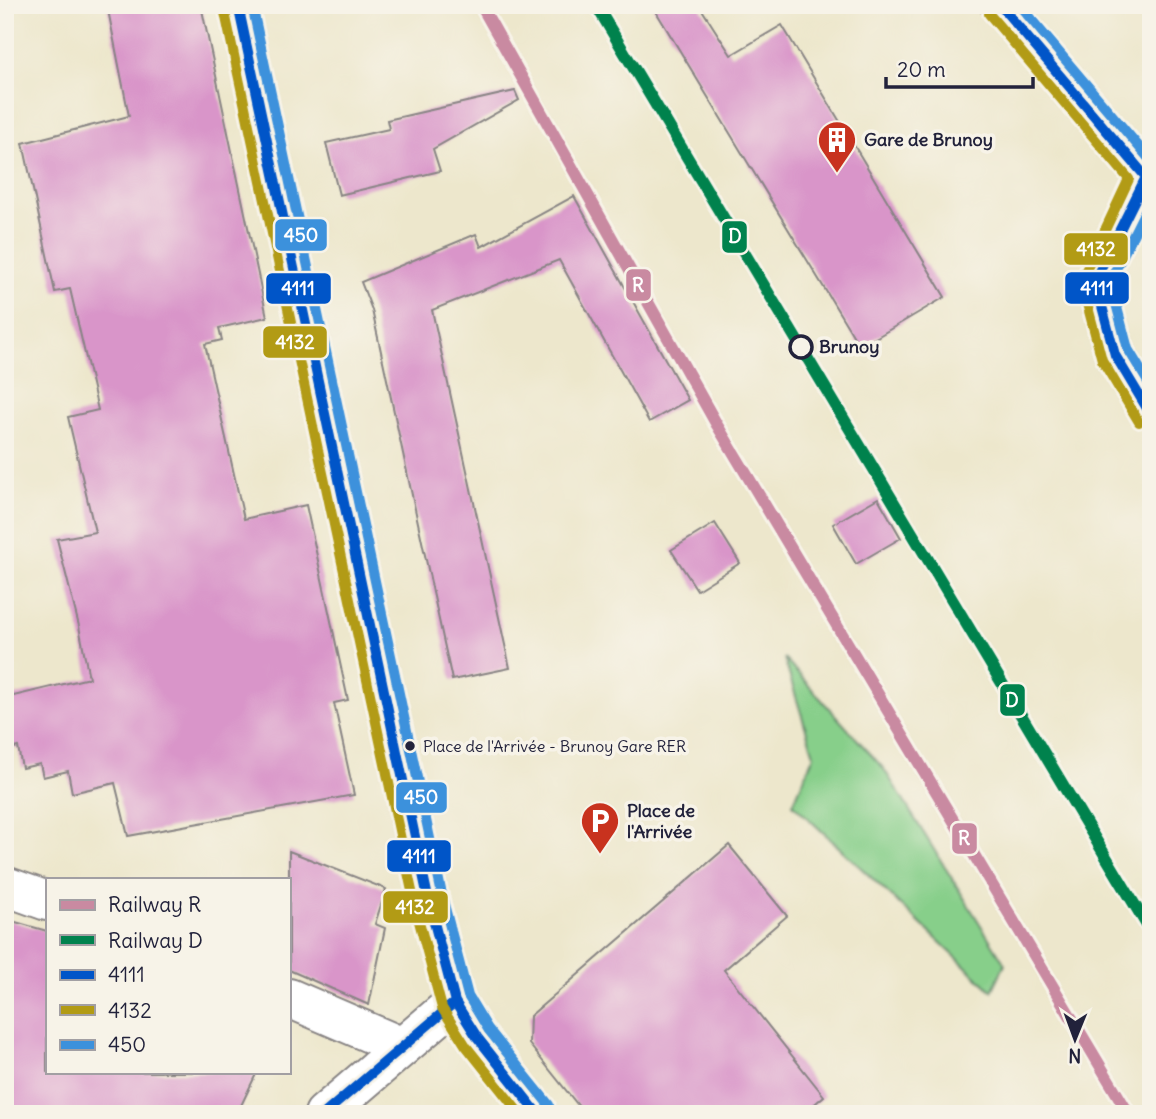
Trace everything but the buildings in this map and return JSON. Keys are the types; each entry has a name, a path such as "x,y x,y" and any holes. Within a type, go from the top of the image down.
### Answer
{"street":[{"path":"237,5 430,907 455,1002 477,1037 538,1114"},
{"path":"1000,5 1149,177"},
{"path":"5,886 46,901"},
{"path":"290,998 400,1046"},
{"path":"324,1114 400,1046 455,1002"}],"green space":[{"path":"784,658 884,769 1005,964 992,991 793,804 814,755"}],"rail line":[{"name":"R","path":"481,5 717,425 1129,1114"},
{"name":"D","path":"596,5 1151,932"}],"transit line":[{"name":"4111","path":"238,5 430,907 455,1002 477,1037 538,1114"},
{"name":"450","path":"252,5 444,904 468,996 488,1029 549,1105"},
{"name":"4111","path":"1000,5 1146,177 1095,280 1115,355 1151,415"},
{"name":"450","path":"1019,5 1151,161"},
{"name":"4132","path":"224,8 416,910 442,1008 466,1046 520,1114"},
{"name":"4132","path":"989,14 1129,179 1081,281 1102,360 1139,422"},
{"name":"450","path":"1151,199 1110,281 1128,349 1151,387"},
{"name":"4111","path":"324,1114 455,1002"}],"place":[{"name":"Gare de Brunoy","path":"837,174"},
{"name":"Brunoy","path":"801,347"},
{"name":"Place de l'Arrivée - Brunoy Gare RER","path":"410,746"},
{"name":"Place de l'Arrivée","path":"600,855"}]}
